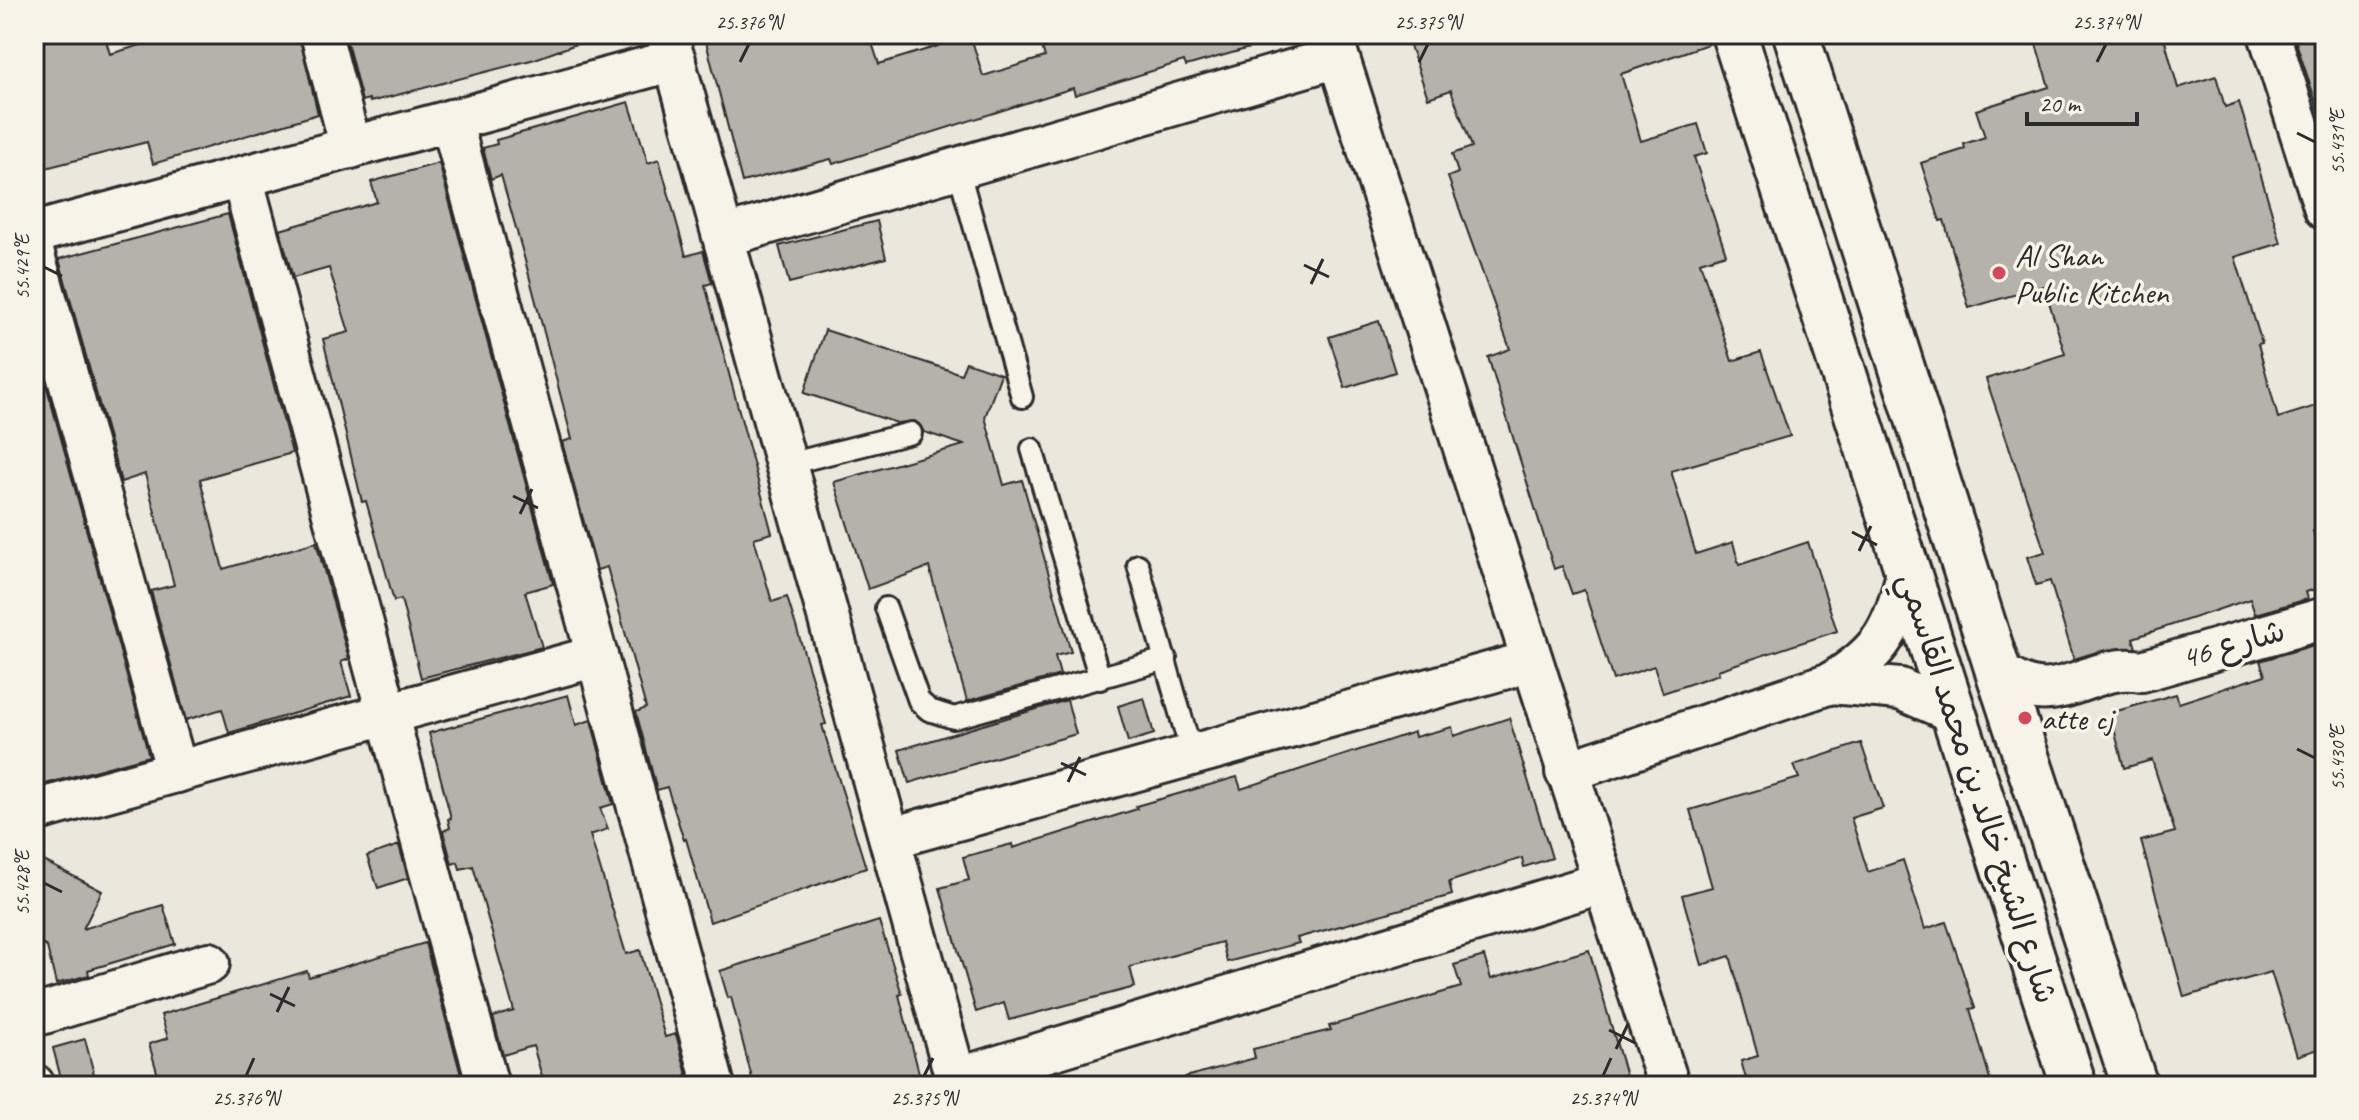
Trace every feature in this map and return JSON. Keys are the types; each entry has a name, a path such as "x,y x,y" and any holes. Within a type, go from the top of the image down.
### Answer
{"main road":[{"name":"شارع الشيخ خالد بن محمد القاسمي","path":"1734,34 2074,1086"},
{"name":"شارع الشيخ خالد بن محمد القاسمي","path":"1796,34 1998,671 2135,1086"}],"street":[{"path":"321,34 351,148"},
{"path":"2269,34 2323,196"},
{"path":"725,236 958,168 1335,46 1601,883 1669,1086"},
{"path":"34,233 451,120 671,47 957,1082 1601,883"},
{"path":"451,120 714,1086"},
{"path":"242,177 488,1086"},
{"path":"34,255 177,772"},
{"path":"1566,772 1831,683 1858,667 1883,643 1898,612 1908,570"},
{"name":"شارع 46","path":"1998,671 2011,681 2042,691 2059,690 2122,670 2142,671 2325,618"},
{"path":"34,811 597,656"},
{"path":"891,838 1532,661"},
{"name":"شارع 46","path":"2024,751 2032,736 2055,712 2128,687 2142,671"},
{"path":"1831,683 1900,689 1953,712"},
{"path":"34,1016 209,963"}],"lane":[{"path":"958,168 1022,397"},
{"path":"788,464 911,433"},
{"path":"1032,449 1100,679"},
{"path":"1138,565 1192,755"},
{"path":"886,608 919,701 941,716 968,717 1166,659"}],"building":[{"path":"34,34 104,34 110,54 179,34 299,34 318,114 153,164 147,142 34,171"},
{"path":"345,34 589,34 590,39 535,59 370,102 369,99 362,101"},
{"path":"704,34 869,34 879,64 938,46 934,34 970,34 983,76 1045,57 1038,34 1266,34 1267,43 1186,66 1184,61 1075,95 1073,88 833,164 831,159 742,182"},
{"path":"1406,34 1710,34 1711,43 1621,74 1641,141 1698,124 1707,153 1694,157 1726,254 1700,262 1732,361 1761,352 1790,436 1671,471 1696,554 1733,542 1739,565 1808,542 1837,631 1718,670 1719,674 1663,693 1654,666 1613,680 1584,590 1572,594 1562,566 1554,569 1488,357 1510,349 1448,177 1458,173 1452,154 1472,147 1451,90 1428,98"},
{"path":"2033,34 2163,34 2178,88 2216,76 2225,107 2239,102 2281,243 2235,257 2262,343 2258,344 2278,418 2325,403 2325,529 2313,531 2325,571 2325,586 2306,592 2308,599 2255,614 2250,599 2133,638 2136,648 2100,651 2074,659 2050,581 2036,585 2027,557 2045,552 1986,379 2065,354 2044,286 1969,308 1944,220 1940,221 1921,163 1965,149 1964,144 1985,137 1976,110 2049,87"},
{"path":"2305,34 2325,34 2325,129 2295,39"},
{"path":"629,102 648,163 659,159 686,256 703,251 712,283 705,285 772,533 754,538 772,602 787,597 866,868 710,922 667,787 657,790 636,712 646,708 607,567 597,570 562,442 572,439 526,264 501,175 491,179 483,148 497,144 496,140"},
{"path":"439,163 553,584 525,592 542,647 421,678 401,599 394,601 366,501 362,502 323,339 349,332 329,268 293,278 280,230 377,202 371,182"},
{"path":"228,214 292,453 200,479 223,569 316,542 349,659 341,662 351,696 229,733 222,709 186,720 151,591 174,585 145,474 121,482 59,259"},
{"path":"877,221 886,258 789,283 779,246"},
{"path":"1379,321 1395,372 1345,388 1329,337"},
{"path":"825,330 961,374 966,362 1001,374 985,417 1004,485 1022,480 1071,652 1055,656 1060,675 967,701 929,567 868,589 834,482 964,445 924,432 915,421 897,423 804,393"},
{"path":"34,341 149,756 34,787"},
{"path":"2321,643 2325,656 2325,1047 2297,1056 2271,972 2184,997 2141,841 2175,832 2152,760 2124,768 2110,713 2176,694 2179,703 2265,675 2260,661"},
{"path":"568,695 576,725 591,720 613,804 600,808 608,829 590,835 626,954 640,950 665,1037 676,1034 690,1086 545,1086 533,1046 503,1055 493,1017 514,1011 473,866 460,869 458,862 452,864 443,831 450,828 448,819 451,818 429,733"},
{"path":"1144,698 1154,734 1128,742 1118,706"},
{"path":"1067,700 1076,734 909,783 899,750"},
{"path":"1509,718 1552,858 1524,867 1522,858 1449,882 1452,895 1297,938 1299,943 1227,962 1222,942 1130,967 1135,987 1009,1020 1004,1003 976,1012 940,888 969,880 963,857 1012,844 1013,848 1137,809 1136,806 1237,777 1241,789 1414,732 1415,737 1452,727 1454,736"},
{"path":"1861,743 1883,808 1851,818 1868,872 1903,860 1925,929 1946,922 1975,1008 1970,1009 1992,1086 1748,1086 1741,1061 1758,1056 1730,956 1702,965 1682,895 1712,887 1690,810 1799,778 1794,765"},
{"path":"399,845 408,878 378,888 367,856"},
{"path":"34,856 102,891 83,929 163,905 175,944 88,970 89,975 56,984 47,947 34,940"},
{"path":"879,921 902,994 899,995 920,1077 886,1086 754,1086 731,997 728,998 720,971"},
{"path":"425,943 464,1086 161,1086 149,1044 168,1038 161,1015 307,971 309,977"},
{"path":"1589,950 1629,1086 1186,1086 1185,1077 1255,1058 1253,1049 1331,1030 1329,1026 1461,987 1454,965 1484,956 1491,979"},
{"path":"85,1039 97,1086 63,1086 53,1048"}],"place":[{"name":"Al Shan Public Kitchen","path":"1999,273"},
{"name":"atte cj","path":"2025,718"}]}
